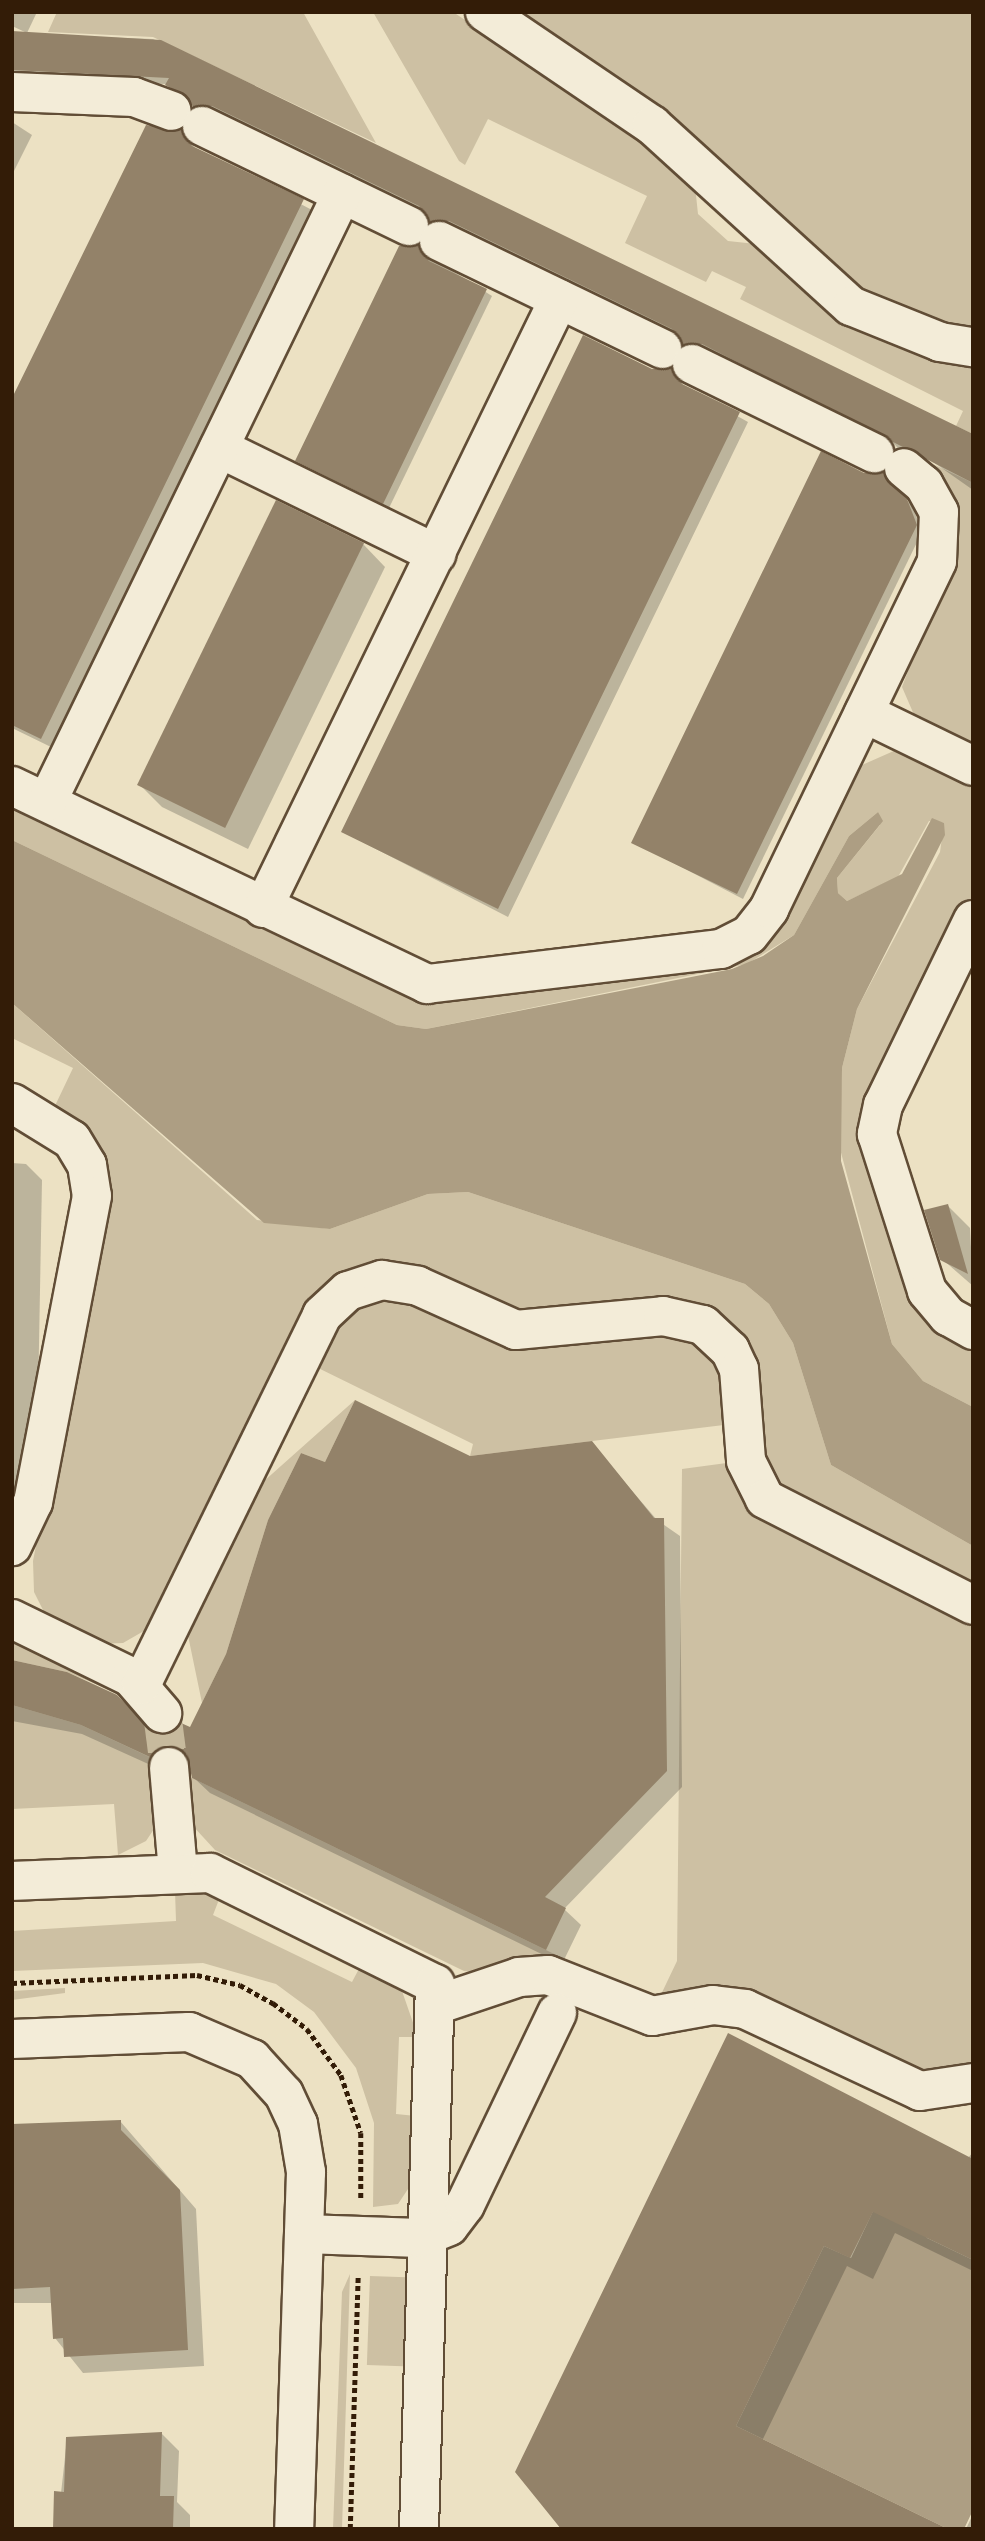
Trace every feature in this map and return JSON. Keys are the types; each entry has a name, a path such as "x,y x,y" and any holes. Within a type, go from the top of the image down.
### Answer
{"street":[{"path":"485,12 652,125 851,306 929,338 973,346"},
{"path":"12,92 134,97 187,118 889,460 933,497 940,549 769,909 749,934 721,949 439,986 263,908 12,786"},
{"path":"47,802 342,194"},
{"path":"263,908 559,299"},
{"path":"219,448 436,554"},
{"path":"864,713 973,766"},
{"path":"973,920 883,1104 877,1134 927,1291 948,1316 973,1330"},
{"path":"12,1103 72,1140 87,1165 92,1196 33,1502 12,1546"},
{"path":"12,1619 151,1699 322,1315 348,1291 382,1280 418,1286 516,1330 663,1316 703,1325 730,1350 739,1369 746,1461 765,1499 973,1605"},
{"path":"169,1767 178,1871"},
{"path":"12,1881 178,1871 219,1875 415,1969 435,1984 439,2004 419,2529"},
{"path":"439,2004 548,1975 652,2015 713,2005 745,2008 920,2091 973,2083"},
{"path":"304,2234 431,2236 449,2226 465,2206 557,2013"},
{"path":"12,2039 174,2030 219,2040 252,2059 284,2094 298,2124 306,2172 294,2529"}],"path":[{"path":"350,2529 359,2266"}],"shaded area":[{"path":"57,12 303,12 376,143 153,37 48,32"},
{"path":"373,12 453,12 639,135 695,186 698,214 728,241 756,244 973,363 973,434 956,426 963,411 740,299 746,287 712,271 706,282 625,243 647,196 488,119 465,165 459,161"},
{"path":"517,12 973,12 973,332 865,295"},
{"path":"920,458 973,483 973,753 915,717 902,687 946,570"},
{"path":"896,750 913,751 973,781 973,895 874,1099 866,1129 973,1342 973,1407 923,1381 892,1344 839,1145 842,1068 857,1009 940,852 944,823 929,821 898,877 847,901 838,893 837,878 880,825 878,812 849,836 794,935 747,964 426,1029 397,1025 12,840 12,798 402,987 706,964 853,769"},
{"path":"878,812 883,821 837,878 838,893 847,901 902,874 932,818 944,823 945,835 857,1009 842,1068 841,1161 892,1344 923,1381 973,1407 973,1546 831,1465 793,1343 769,1304 745,1284 468,1192 428,1194 330,1229 264,1223 12,1003 12,840 397,1025 426,1029 732,969 763,956 794,935 849,836"},
{"path":"12,1003 257,1220 330,1229 428,1194 468,1192 745,1284 769,1304 793,1343 831,1465 973,1546 973,1593 773,1489 735,1338 535,1320 369,1270 156,1624 123,1643 97,1644 45,1614 34,1592 33,1561 101,1210 53,1110 73,1068 12,1038"},
{"path":"378,1292 489,1332 662,1326 715,1349 732,1424 470,1456 473,1444 310,1364 328,1327"},
{"path":"355,1400 325,1462 301,1453 268,1520 226,1654 202,1703 185,1621 245,1498"},
{"path":"734,1462 973,1617 973,2069 937,2081 756,2002 656,2005 677,1961 682,1469"},
{"path":"21,1642 145,1705 67,1672 12,1660 12,1643"},
{"path":"12,1705 81,1725 158,1761 158,1823 146,1841 118,1855 114,1804 12,1809"},
{"path":"182,1773 626,1989 464,1971 215,1850 192,1825"},
{"path":"175,1891 220,1897 213,1915 352,1982 361,1965 402,1991 418,2037 399,2037 396,2114 416,2116 412,2183 398,2204 373,2207 374,2123 356,2068 314,2012 276,1984 203,1963 12,1971 12,1931 176,1921"},
{"path":"65,1988 65,1993 12,2000 12,1991"},
{"path":"891,2173 927,2238 973,2260 973,2510 964,2529 948,2529 736,2426 824,2246 851,2258"},
{"path":"350,2274 342,2529 333,2529 342,2292"},
{"path":"370,2276 406,2277 403,2366 367,2365"}],"building":[{"path":"12,31 161,40 973,434 973,483 702,344 683,345 672,329 449,221 430,222 419,206 212,106 193,107 188,97 165,85 169,78 12,70"},
{"path":"146,125 181,130 192,146 304,199 41,739 12,725 12,398"},
{"path":"418,245 429,261 487,289 383,504 295,461 399,246"},
{"path":"583,335 652,369 671,368 682,384 740,412 498,909 341,832"},
{"path":"821,451 864,473 883,472 907,499 917,525 737,894 631,843"},
{"path":"276,500 364,543 225,828 137,785"},
{"path":"948,1204 968,1274 940,1260 924,1210"},
{"path":"355,1400 470,1456 592,1441 654,1518 664,1518 667,1771 545,1897 566,1908 546,1950 192,1778 187,1755 178,1747 166,1745 150,1757 81,1725 12,1705 12,1660 67,1672 117,1695 154,1733 167,1734 181,1723 190,1727 226,1654 268,1520 301,1453 325,1462"},
{"path":"728,2033 973,2159 973,2260 873,2212 850,2258 824,2246 736,2426 948,2529 561,2529 515,2472"},
{"path":"121,2120 121,2130 180,2190 188,2350 64,2357 63,2338 53,2339 50,2287 12,2289 12,2124"},
{"path":"162,2432 160,2496 174,2496 173,2529 53,2529 54,2491 64,2492 66,2437"}],"tunnel":[{"path":"162,1713 169,1767"}]}
